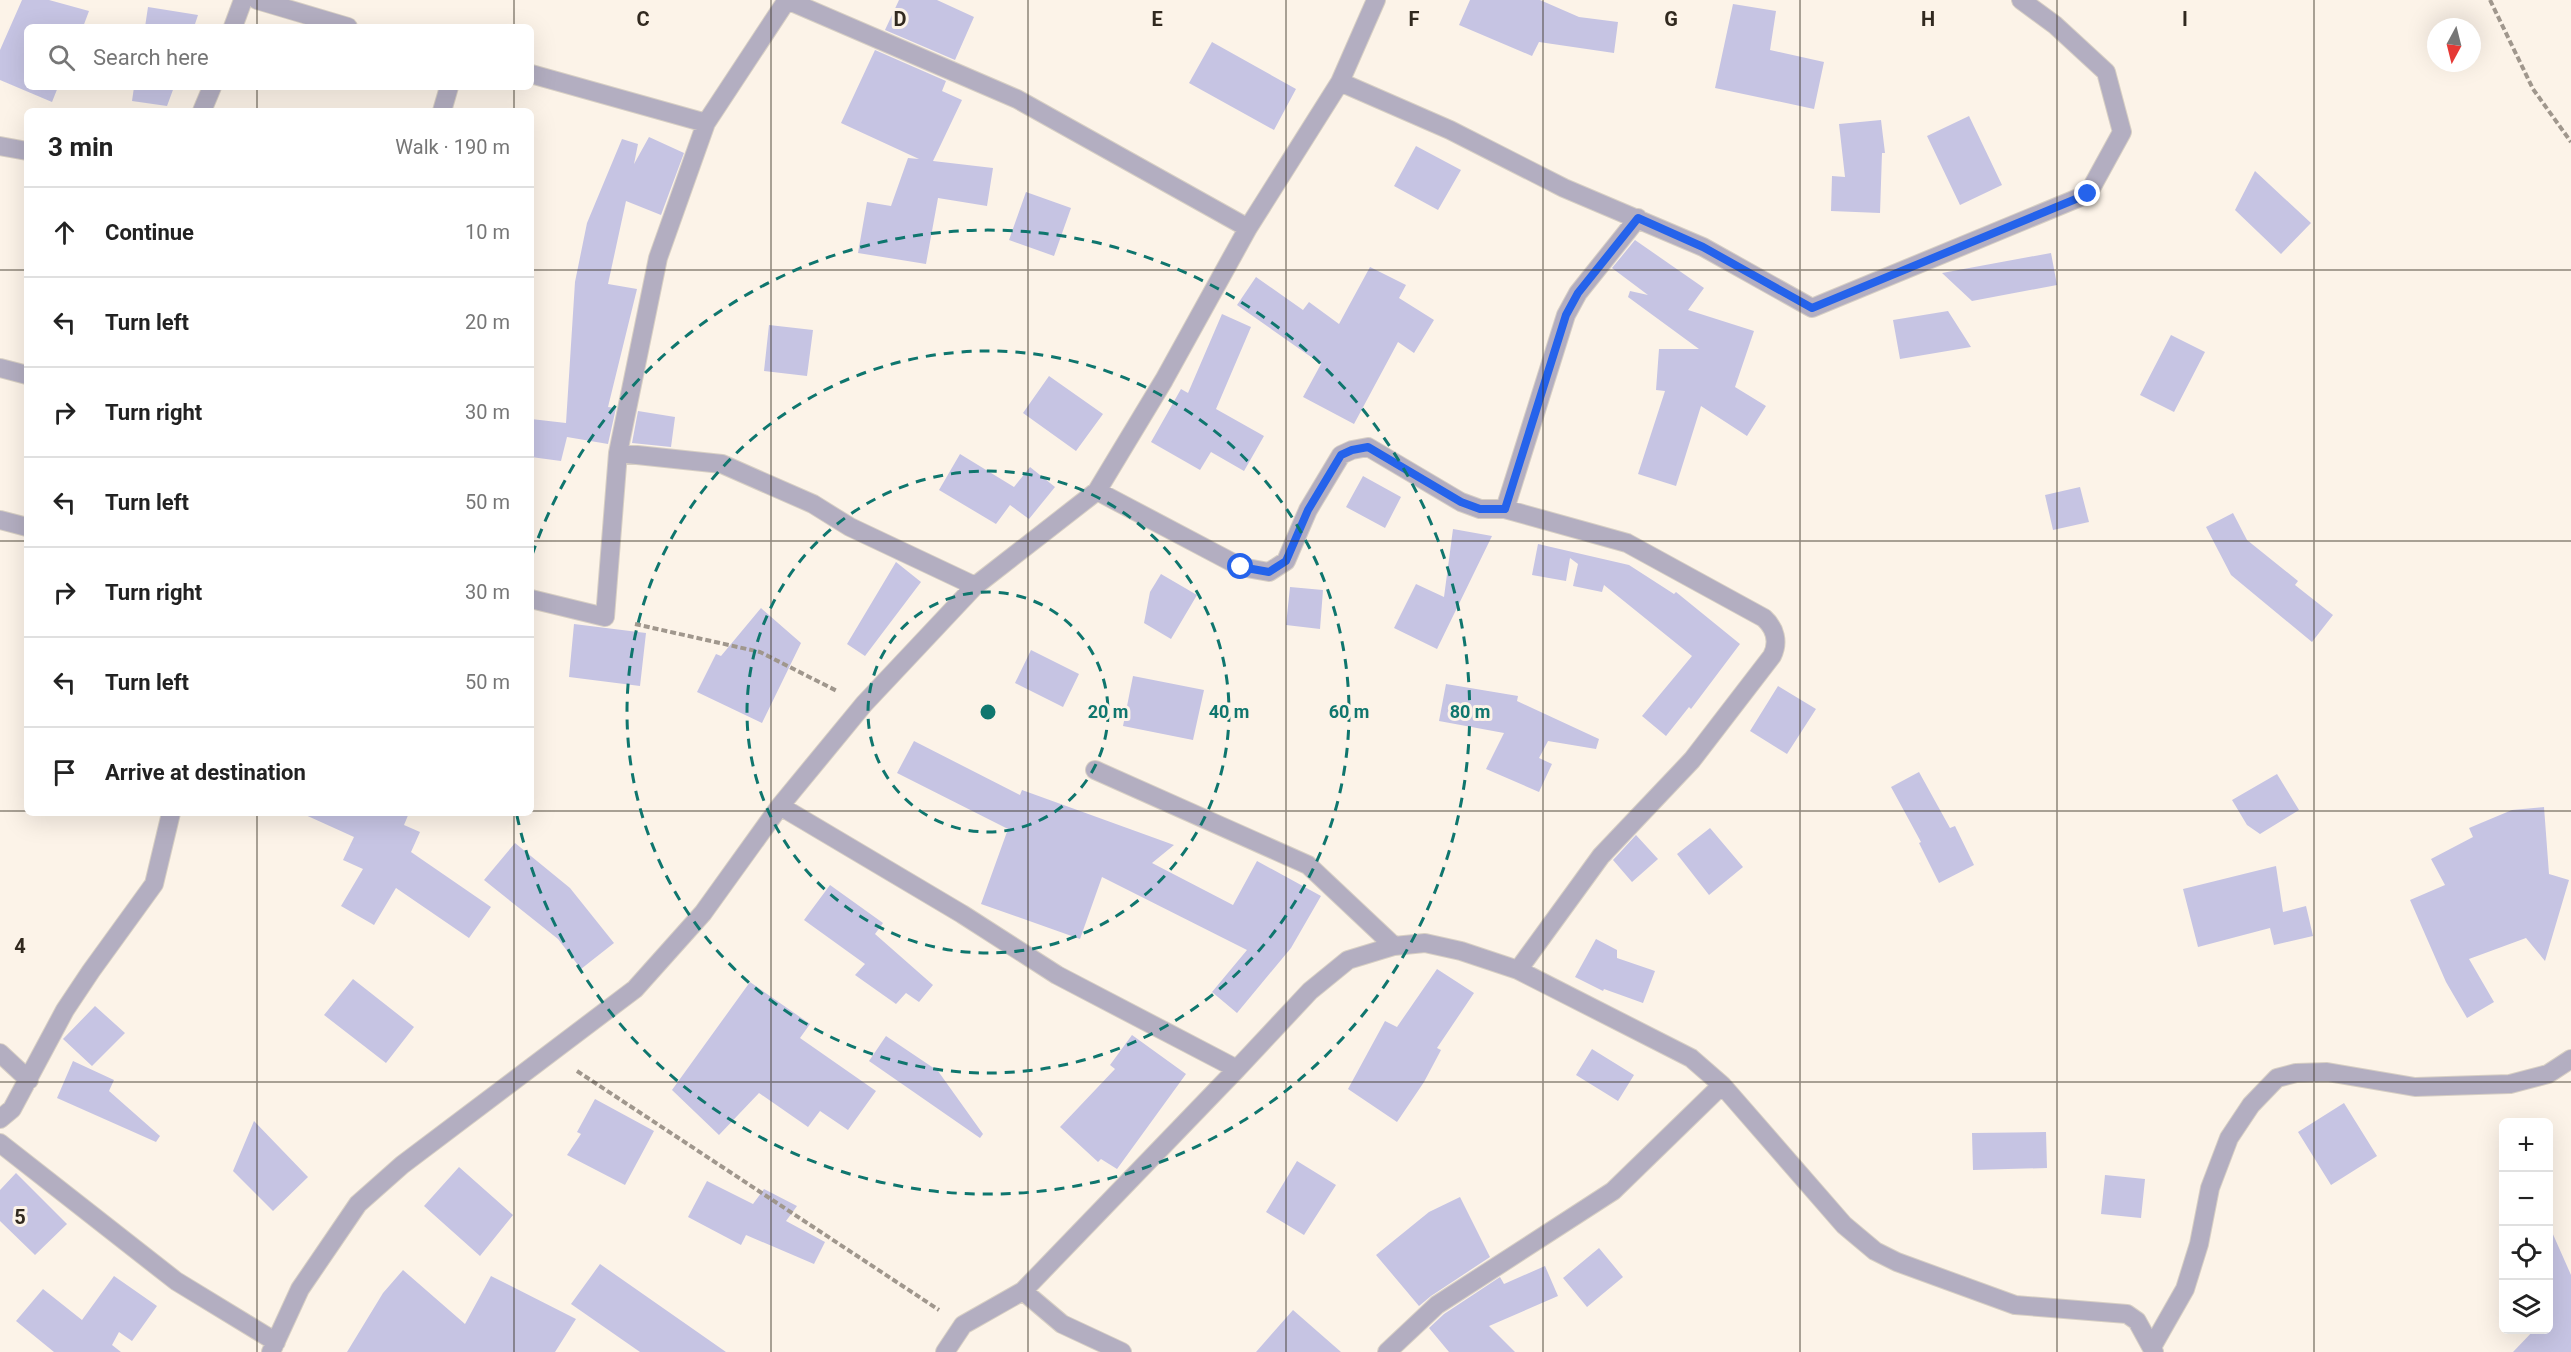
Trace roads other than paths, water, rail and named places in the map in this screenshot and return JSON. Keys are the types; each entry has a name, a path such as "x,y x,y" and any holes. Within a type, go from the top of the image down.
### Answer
{"street":[{"path":"234,24 243,0"},
{"path":"257,0 338,24"},
{"path":"534,600 605,617 618,453 658,258 706,123 787,0 1017,99 1248,228"},
{"path":"0,1143 176,1281 274,1347 300,1289 358,1204 402,1165 635,989 703,913 780,806 864,704 975,586 1097,491 1164,380 1248,228 1340,82 1376,0"},
{"path":"1340,82 1450,130 1564,188 1703,247 1812,308 2088,194 2122,132 2106,72 2055,26 2021,0"},
{"path":"534,75 706,123"},
{"path":"203,108 211,90"},
{"path":"443,108 448,90"},
{"path":"0,146 24,150"},
{"path":"1505,509 1566,315 1578,293 1638,218"},
{"path":"0,368 24,374"},
{"path":"1097,491 1241,567 1269,572 1286,561 1308,510 1341,455 1368,447 1461,502 1480,509 1505,509 1627,543 1764,618 1772,625 1775,642 1772,656 1692,760 1601,856 1518,970"},
{"path":"618,453 722,464 813,504 850,527 975,586"},
{"path":"0,520 24,526"},
{"path":"1095,770 1308,865 1394,946"},
{"path":"780,806 962,914 1057,975 1237,1069"},
{"path":"0,1119 12,1109 72,1000 154,884 170,816"},
{"path":"945,1352 963,1325 1023,1291 1310,991 1348,960 1394,946 1425,943 1461,951 1518,970 1691,1058 1722,1085 1844,1225 1875,1251 1897,1262 2015,1305 2127,1314 2138,1321 2153,1349"},
{"path":"0,1053 29,1080"},
{"path":"2153,1349 2184,1289 2199,1244 2210,1188 2229,1138 2251,1105 2277,1078 2296,1073 2327,1072 2415,1087 2510,1084 2548,1074 2571,1059"},
{"path":"1387,1352 1437,1305 1613,1191 1722,1085"},
{"path":"1023,1291 1062,1324 1122,1352"}]}
